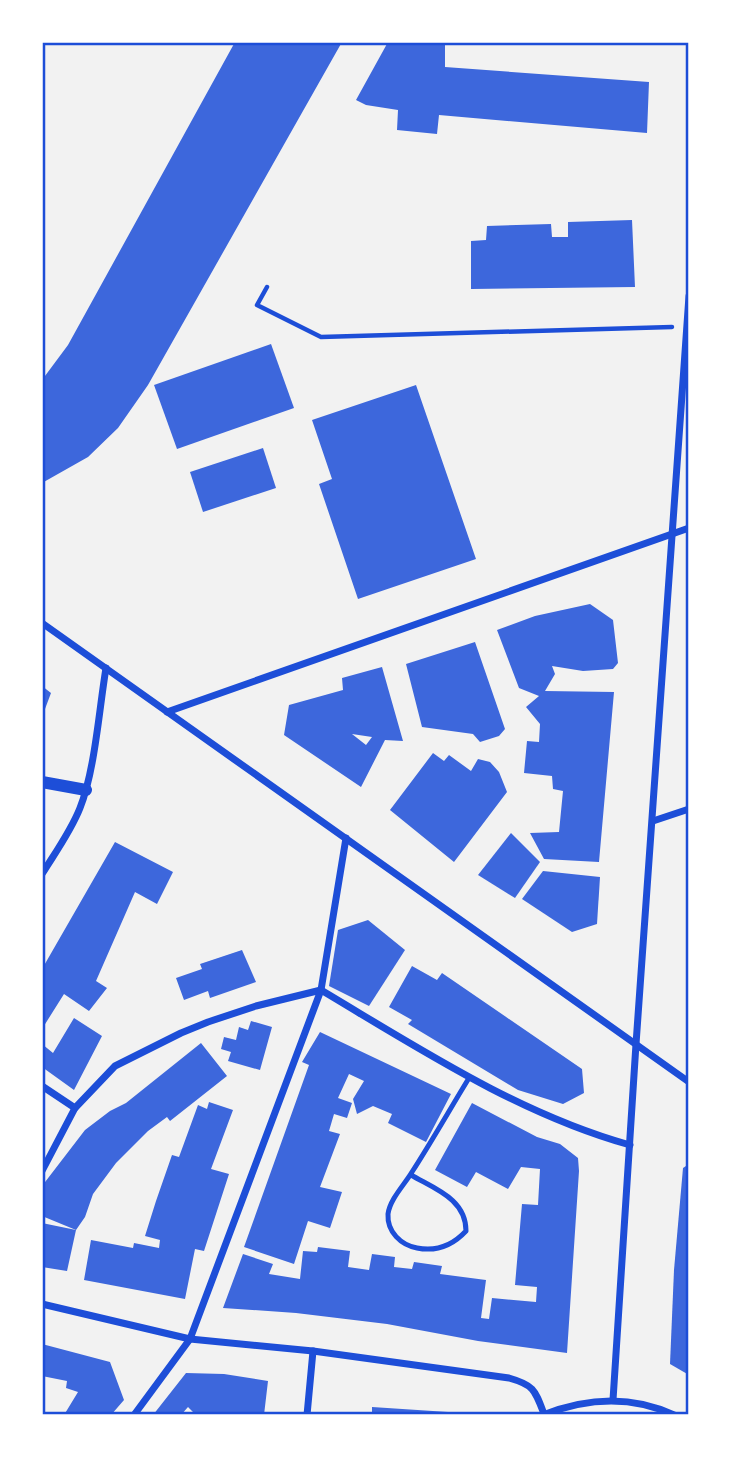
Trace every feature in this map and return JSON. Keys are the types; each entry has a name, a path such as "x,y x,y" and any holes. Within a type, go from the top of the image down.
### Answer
{"street":[{"path":"613,1400 689,296"},
{"path":"167,712 689,528"},
{"path":"42,623 689,1082"},
{"path":"42,874 66,835 86,790 106,668"},
{"path":"42,782 86,790"},
{"path":"653,821 689,809"},
{"path":"134,1415 190,1339 321,990 346,838"},
{"path":"42,1171 75,1108 115,1066 181,1033 256,1006 321,990 469,1078 591,1134 631,1145"},
{"path":"42,1086 75,1108"},
{"path":"42,1304 190,1339 313,1351 509,1378 528,1383 536,1393 543,1414 578,1403 613,1400 638,1403 674,1415"},
{"path":"307,1415 313,1351"}],"lane":[{"path":"411,1175 461,1208 466,1220 466,1231 457,1241 442,1248 419,1248 401,1244 391,1229 388,1213 398,1192 469,1078"}],"path":[{"path":"267,287 257,305 321,337 687,327"}],"building":[{"path":"235,42 342,42 148,385 118,428 88,457 42,483 42,380 68,345"},
{"path":"388,42 445,42 445,67 649,82 647,133 439,115 437,134 397,130 398,110 366,105 356,100"},
{"path":"632,220 635,287 471,289 471,241 486,240 487,226 551,224 552,237 568,237 568,222"},
{"path":"271,344 294,408 177,449 154,385"},
{"path":"416,385 476,559 358,599 319,484 332,479 312,420"},
{"path":"263,448 276,488 203,512 190,472"},
{"path":"590,604 613,620 618,663 613,669 583,671 552,666 555,674 545,691 614,692 599,862 544,859 530,833 559,832 563,791 553,789 552,776 524,773 527,741 539,742 540,724 526,707 539,696 519,688 497,630 535,616"},
{"path":"475,642 505,729 499,736 480,742 473,734 422,727 406,664"},
{"path":"382,667 403,741 385,740 361,787 284,735 289,705 343,690 342,678","holes":["352,734 372,737 366,745"]},
{"path":"42,686 51,693 42,717"},
{"path":"433,753 444,761 449,755 471,771 478,759 490,762 499,772 507,792 454,862 390,810"},
{"path":"511,833 540,862 515,898 478,875"},
{"path":"115,842 173,872 157,904 135,892 96,981 107,988 89,1011 64,994 42,1029 42,969"},
{"path":"543,871 600,877 597,924 572,932 522,899"},
{"path":"368,920 405,950 369,1006 329,986 338,930"},
{"path":"242,950 256,982 210,998 208,991 184,1000 176,978 202,969 200,964"},
{"path":"412,966 437,980 442,973 582,1069 584,1093 563,1104 518,1090 408,1024 412,1020 389,1007"},
{"path":"74,1018 102,1036 74,1090 42,1067 42,1044 53,1053"},
{"path":"251,1021 272,1027 260,1070 228,1061 231,1052 221,1049 224,1037 236,1040 239,1027 248,1030"},
{"path":"320,1032 451,1094 426,1142 388,1123 392,1114 373,1106 357,1114 353,1099 364,1081 349,1074 338,1098 352,1103 347,1118 334,1114 329,1131 340,1134 320,1187 342,1192 330,1228 308,1221 294,1264 244,1247 309,1065 302,1062"},
{"path":"201,1043 227,1076 170,1121 167,1117 148,1131 116,1163 93,1194 85,1217 76,1230 42,1216 42,1186 85,1130 110,1111 126,1103"},
{"path":"209,1102 233,1110 211,1169 229,1174 204,1251 195,1249 185,1299 84,1280 91,1240 133,1248 134,1243 159,1248 160,1240 145,1236 156,1201 172,1155 179,1157 198,1105 207,1109"},
{"path":"472,1103 537,1137 560,1144 578,1158 567,1353 478,1341 387,1324 296,1313 223,1308 243,1254 273,1264 269,1274 300,1279 303,1251 317,1252 318,1247 350,1251 348,1267 369,1270 372,1254 395,1257 394,1267 412,1269 414,1262 442,1266 440,1274 486,1280 481,1318 489,1319 492,1298 536,1302 537,1287 515,1285 522,1204 538,1205 540,1169 521,1167 508,1189 476,1172 467,1187 435,1170"},
{"path":"689,1164 689,1375 670,1364 674,1270 683,1168"},
{"path":"42,1223 76,1230 67,1271 42,1267"},
{"path":"42,1344 110,1362 124,1400 111,1415 64,1415 78,1392 66,1388 67,1381 42,1376"},
{"path":"186,1373 224,1374 268,1381 264,1415 218,1415 219,1412 193,1412 188,1407 181,1415 153,1415"},
{"path":"372,1407 448,1412 448,1415 372,1415"}]}
